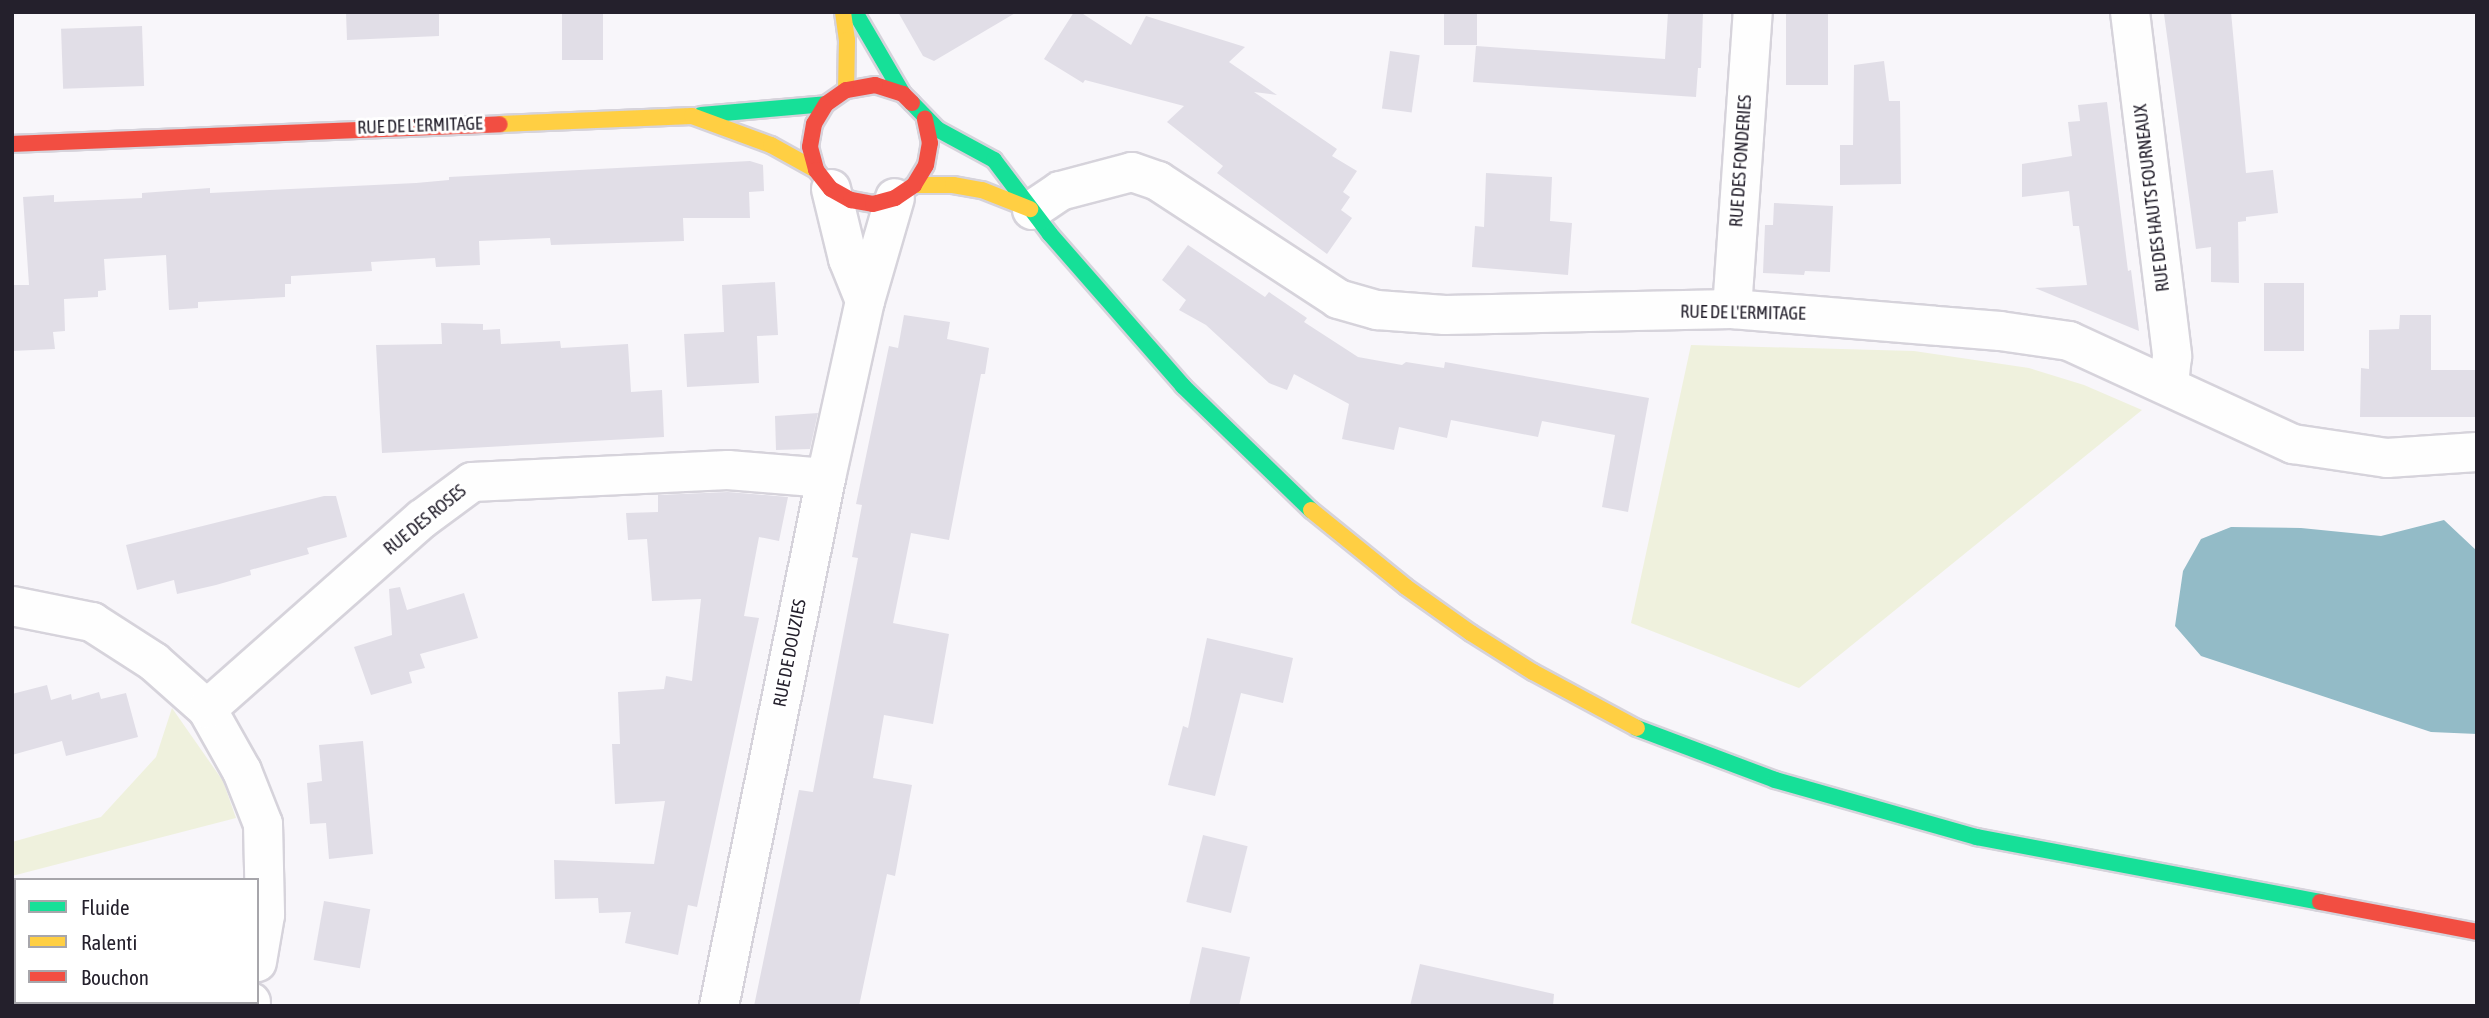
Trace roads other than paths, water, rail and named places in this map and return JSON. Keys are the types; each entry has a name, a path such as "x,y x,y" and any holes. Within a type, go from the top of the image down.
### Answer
{"main road":[{"path":"844,12 847,40 846,90"},
{"path":"855,12 903,94 925,120 952,140 993,160 1031,210 1183,386 1294,496 1406,587 1533,672 1637,728 1775,780 1977,837 2477,932"},
{"path":"903,94 875,85 846,90 826,104 814,124 810,147 824,179 851,200 873,204 904,192 953,185 982,190 1031,210"},
{"path":"692,116 826,104"},
{"name":"RUE DE L'ERMITAGE","path":"12,144 692,116 771,145 824,179"},
{"path":"904,192 926,165 930,143 925,120"}],"street":[{"name":"RUE DES FONDERIES","path":"1731,309 1753,12"},
{"name":"RUE DES HAUTS FOURNEAUX","path":"2130,12 2172,356 2169,384"},
{"name":"RUE DE L'ERMITAGE","path":"1031,210 1060,191 1132,172 1158,181 1338,299 1377,310 1445,315 1731,309 2000,331 2069,341 2169,384 2293,444 2387,458 2477,453"},
{"path":"824,179 848,259 865,301"},
{"name":"RUE DE DOUZIES","path":"719,1006 826,478 865,301 904,192"},
{"name":"RUE DES ROSES","path":"207,709 422,519 472,482 728,470 826,478"},
{"path":"12,606 92,622 154,662 207,709 242,771 262,824 265,915 259,950"}],"water":[{"path":"2444,520 2477,551 2477,734 2431,732 2201,656 2175,626 2183,571 2201,539 2231,527 2301,528 2381,536"}]}
